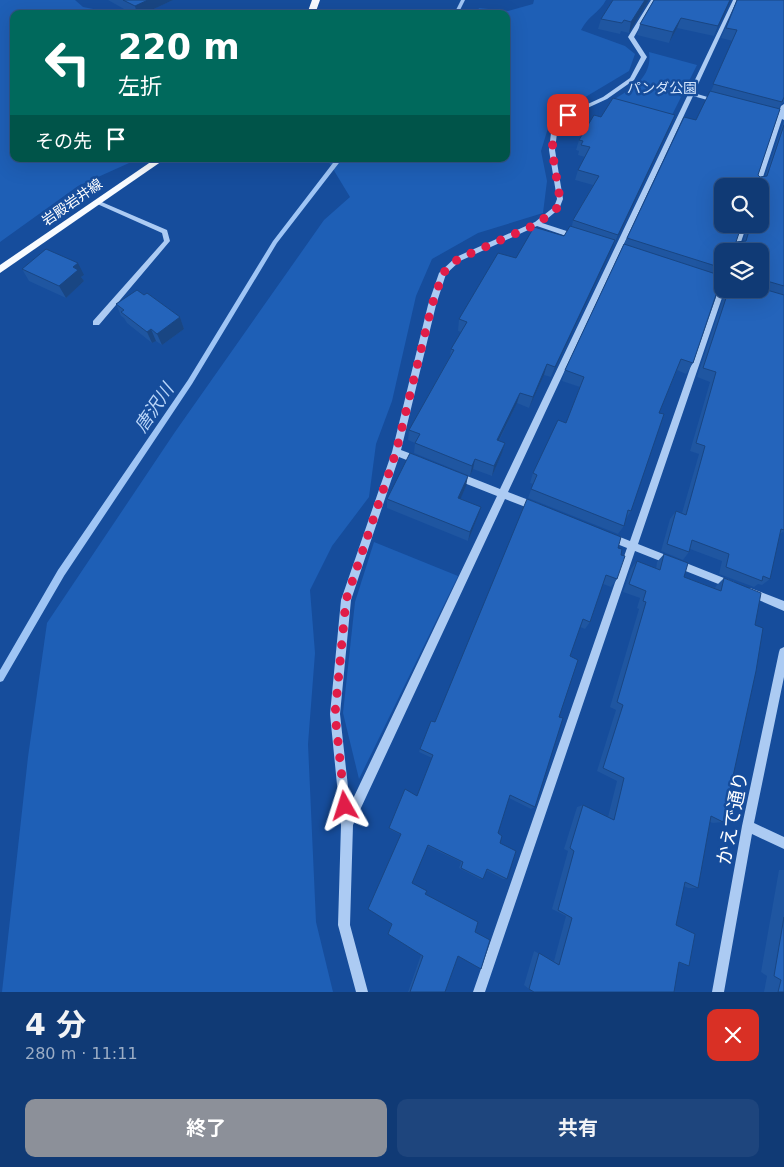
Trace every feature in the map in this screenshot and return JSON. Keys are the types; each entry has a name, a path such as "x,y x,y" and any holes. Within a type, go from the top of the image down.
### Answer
{"main road":[{"name":"岩殿岩井線","path":"0,270 156,162"}],"street":[{"path":"362,992 344,925 347,825 335,714 346,600 396,452 432,305 443,273 458,259 537,224 557,208 560,199 552,150 554,133 568,115 590,103 605,98 632,80 644,57 631,37 653,0"},
{"path":"347,825 735,0"},
{"path":"692,94 727,104"},
{"path":"760,178 782,118 784,106"},
{"path":"762,113 782,118"},
{"path":"96,323 168,241 165,232 97,202"},
{"path":"537,224 582,239"},
{"path":"609,247 627,253"},
{"path":"479,992 634,546 718,298"},
{"path":"396,452 432,466"},
{"path":"450,473 546,512"},
{"path":"599,532 784,606"},
{"name":"かえで通り","path":"718,992 748,826 784,652"},
{"path":"748,826 784,843"}],"green space":[{"path":"0,0 75,0 83,7 98,10 10,10 10,162 131,162 78,186 0,242"},
{"path":"534,0 606,0 581,30 625,46 635,54 629,71 567,108 548,128 541,151 547,181 543,213 478,233 432,259 416,296 392,401 376,444 369,497 332,546 310,590 315,653 308,744 316,922 333,992 2,992 28,757 47,623 175,432 324,220 350,197 329,162 510,162 510,10 533,4"},
{"path":"479,8 498,10 478,10"},
{"name":"パンダ公園","path":"649,52 697,65 671,117 611,101 632,88 644,76 649,61"},
{"path":"374,542 458,576 359,779 343,713 355,602"}],"building":[{"path":"123,0 148,0 135,6"},
{"path":"613,0 645,0 631,22 624,20 622,23 601,19"},
{"path":"654,0 730,0 718,26 681,18 673,32 640,24"},
{"path":"737,0 784,0 784,97 782,102 713,84 737,30 726,28"},
{"path":"710,91 780,109 758,175 760,177 767,176 784,125 784,286 769,282 769,243 714,243 714,265 627,238 684,117 696,120"},
{"path":"613,98 675,115 618,235 573,220 599,176 578,170 590,147 581,145 583,141 579,140 594,115 601,117"},
{"path":"570,226 615,240 555,367 547,364 533,397 520,393 497,440 505,443 494,466 475,459 472,466 415,443 420,434 409,430 454,350 451,349 467,322 459,319 498,253 516,258 534,227 564,236"},
{"path":"624,244 714,273 715,298 693,363 681,359 659,413 664,414 631,511 628,510 624,526 531,489 537,475 533,473 558,420 566,423 584,377 565,370"},
{"path":"46,249 78,263 73,267 78,270 59,286 22,269"},
{"path":"137,290 144,295 147,293 180,317 157,334 151,329 147,332 121,312 124,310 116,304"},
{"path":"769,291 784,295 784,530 781,529 770,579 763,576 762,581 726,567 729,554 692,540 689,552 667,544 676,511 686,515 705,446 696,443 716,372 703,368 726,298 769,298"},
{"path":"410,453 468,476 458,498 481,507 470,532 387,499"},
{"path":"527,499 621,537 618,548 622,549 621,555 625,556 617,579 606,575 590,622 583,619 570,656 578,660 559,717 563,718 535,807 510,795 498,833 502,836 500,843 516,851 507,879 487,869 483,879 461,868 463,862 428,845 412,883 427,891 425,894 478,922 475,932 490,940 481,969 458,956 445,992 410,992 423,956 388,934 392,924 368,909 401,834 389,828 405,789 417,796 433,755 420,749 431,721 435,722"},
{"path":"664,554 688,563 684,577 721,591 724,578 761,593 755,625 763,628 756,671 723,822 711,816 698,888 685,882 676,925 695,934 689,966 679,962 674,992 534,992 529,989 539,953 559,965 572,918 558,910 574,851 570,848 583,805 614,820 624,778 603,768 623,705 617,702 646,602 643,601 646,591 629,584 637,561 660,570"},
{"path":"784,917 784,992 778,992 781,980 774,976"}],"waterway":[{"name":"唐沢川","path":"458,10 463,0"},
{"name":"唐沢川","path":"0,678 61,573 190,382 275,242 337,162"}],"route":[{"path":"345,806 335,714 346,600 396,452 432,305 443,273 458,259 537,224 557,208 560,199 552,150 554,133 568,115"}]}
